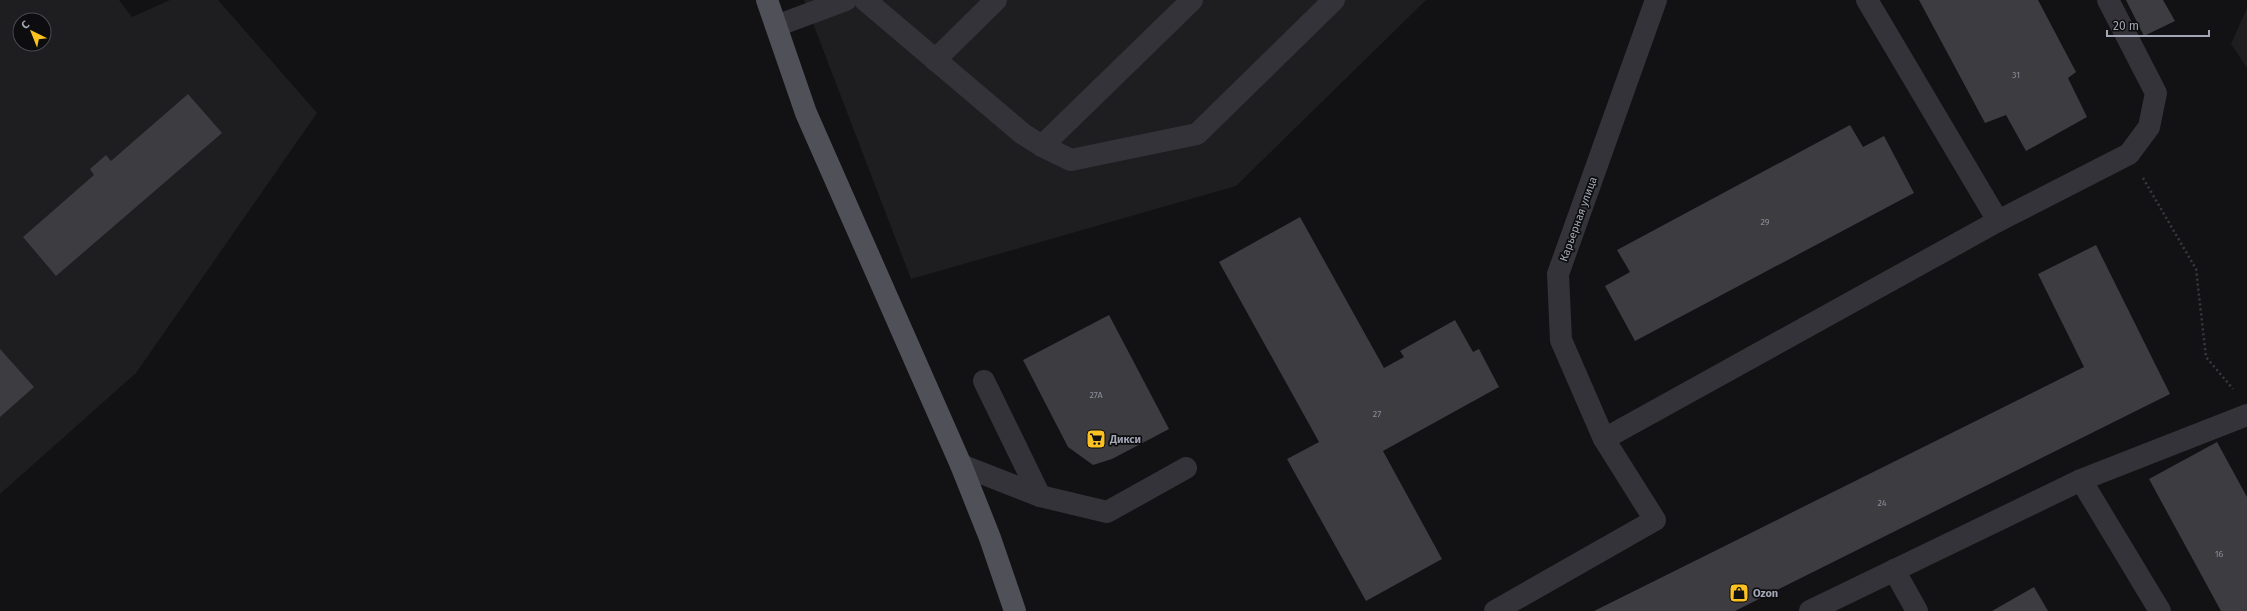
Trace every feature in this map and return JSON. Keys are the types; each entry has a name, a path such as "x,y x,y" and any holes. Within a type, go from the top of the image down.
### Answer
{"main road":[{"path":"767,0 806,113 961,466 990,538 1015,611"}],"lane":[{"path":"776,26 846,0"},
{"path":"865,0 1023,134 1042,146 1071,160 1197,134 1334,0"},
{"path":"935,60 996,0"},
{"path":"1042,146 1192,0"},
{"name":"Карьерная улица","path":"1495,611 1655,520 1604,439 1561,340 1558,274 1656,0"},
{"path":"1867,0 1998,221"},
{"path":"1604,439 1998,221 2129,154 2149,126 2156,93 2108,0"},
{"path":"984,381 1040,496"},
{"path":"1810,611 2081,480 2247,415"},
{"path":"961,466 1040,496 1107,512 1186,468"},
{"path":"2081,480 2160,611"},
{"path":"1894,570 1917,611"}],"path":[{"path":"2129,154 2196,269 2206,357 2234,390"}],"shaded area":[{"path":"0,0 119,0 132,17 170,0 218,0 317,113 136,373 0,494"},
{"path":"804,0 1426,0 1236,186 911,279"},
{"path":"2247,8 2247,68 2231,44"}],"building":[{"path":"1919,0 2038,0 2076,72 2068,78 2087,117 2026,151 2006,115 1985,123"},
{"path":"2126,0 2163,0 2175,21 2144,36"},
{"path":"188,94 222,133 56,276 23,237 94,175 90,169 106,155 111,161"},
{"path":"1850,125 1863,147 1884,136 1914,193 1635,341 1605,286 1630,272 1617,250"},
{"path":"1300,217 1384,368 1404,357 1400,351 1455,320 1473,352 1479,349 1499,387 1383,451 1442,559 1366,601 1287,459 1319,442 1219,262"},
{"path":"2096,245 2170,394 1735,611 1594,611 2084,367 2038,274"},
{"path":"1109,315 1169,429 1112,459 1093,465 1068,447 1023,360"},
{"path":"0,349 34,387 0,417"},
{"path":"2217,442 2247,497 2247,611 2221,611 2149,479"},
{"path":"2034,587 2048,611 1992,611"}],"place":[{"name":"Дикси","path":"1096,439"},
{"name":"Ozon","path":"1739,593"}]}
